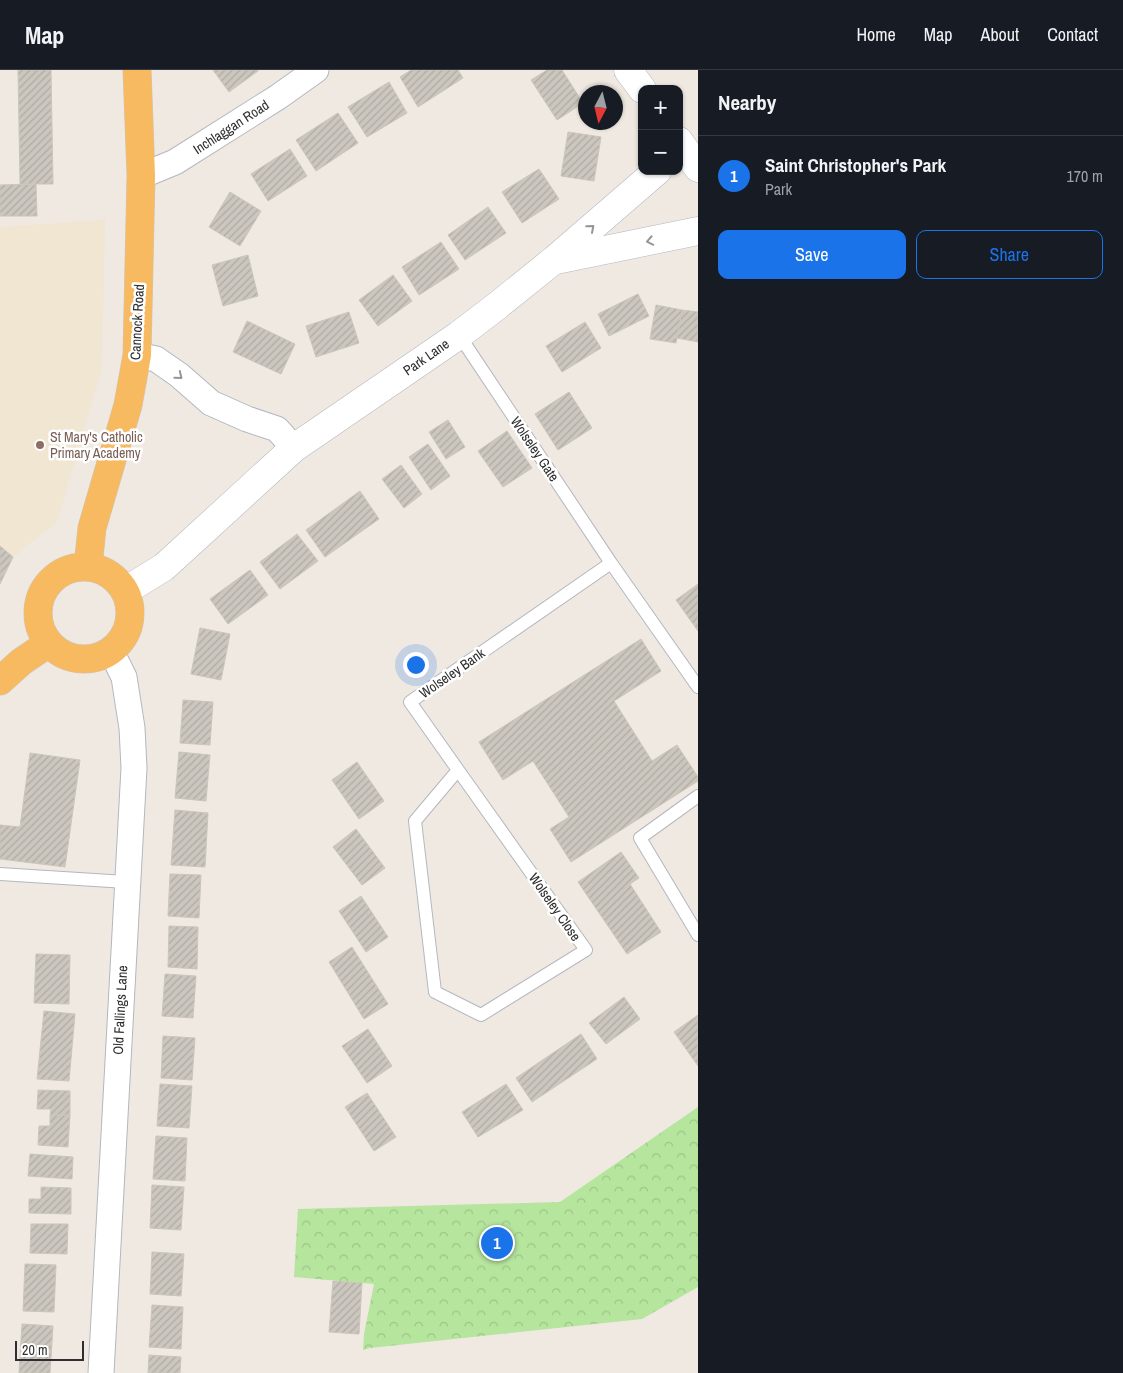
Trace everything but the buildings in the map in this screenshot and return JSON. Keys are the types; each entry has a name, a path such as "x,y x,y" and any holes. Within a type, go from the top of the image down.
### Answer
{"highway":[{"name":"Cannock Road","path":"88,567 92,528 128,405 137,354 141,176 137,70"},
{"path":"88,567 110,575 125,591 130,607 129,623 123,639 111,650 94,658 84,659 66,655 49,643 39,620 38,610 43,593 48,585 70,570 88,567"},
{"path":"0,681 21,662 49,643"}],"street":[{"name":"Inchlaggan Road","path":"141,176 175,162 278,97 316,70"},
{"path":"628,70 639,85"},
{"name":"Park Lane","path":"125,591 164,567 294,448 459,335 554,260 652,175"},
{"name":"Park Lane","path":"554,260 698,231"},
{"path":"137,354 156,358 211,403 247,419 277,429 294,448"},
{"name":"Old Fallings Lane","path":"101,1373 126,882 134,768 132,728 124,677 111,650"}],"lane":[{"name":"Wolseley Gate","path":"459,335 611,563 698,687"},
{"name":"Wolseley Bank","path":"458,770 410,702 611,563"},
{"name":"Wolseley Close","path":"458,770 586,950 481,1015 435,992 415,821 458,770"},
{"path":"698,796 640,838 698,934"},
{"path":"0,874 126,882"}],"shaded area":[{"name":"St Mary's Catholic Primary Academy","path":"105,220 102,368 57,522 13,557 0,546 0,227"}],"green space":[{"path":"698,1107 698,1287 642,1319 363,1350 364,1334 374,1284 294,1277 298,1209 560,1202"}],"place":[{"name":"St Mary's Catholic Primary Academy","path":"40,445"},
{"name":"Saint Christopher's Park","path":"497,1243"}]}
